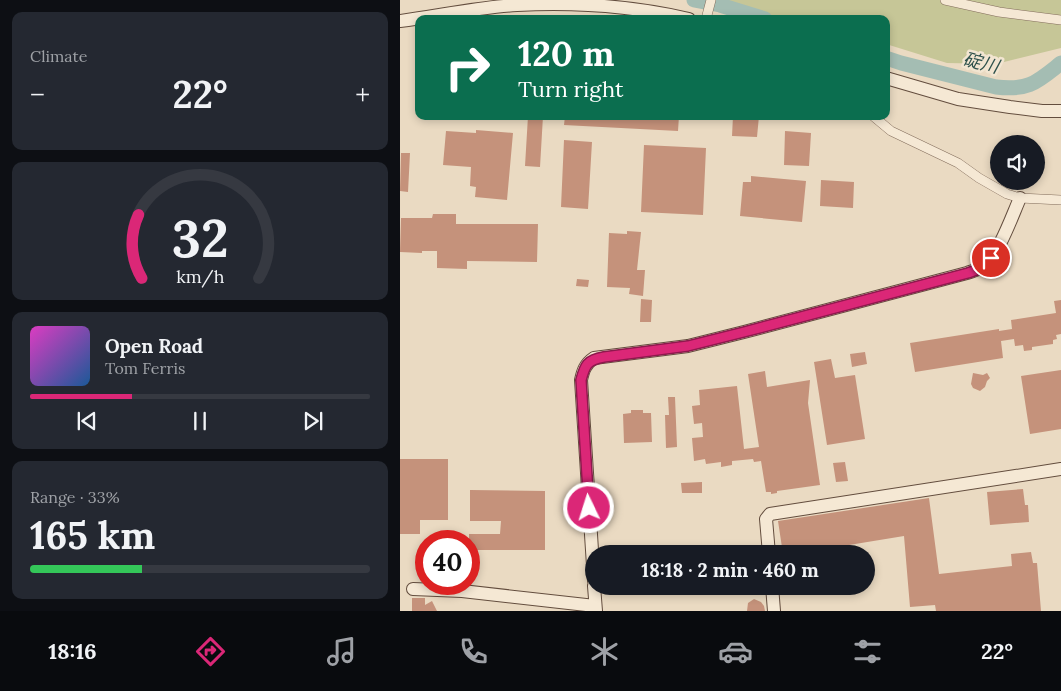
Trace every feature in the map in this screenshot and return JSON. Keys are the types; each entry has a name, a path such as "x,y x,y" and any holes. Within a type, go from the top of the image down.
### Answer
{"street":[{"path":"707,15 711,0"},
{"path":"945,0 999,12 1061,20"},
{"path":"442,15 516,5 589,5 627,8 666,15"},
{"path":"400,21 415,19"},
{"path":"890,79 958,99 1010,108 1061,111"},
{"path":"878,120 891,131 958,163 1007,194 1020,198 1061,200"},
{"path":"592,545 581,380 584,369 589,362 594,358 688,346 982,268 991,258 1001,241 1020,198"},
{"path":"768,545 766,519 770,514 1061,469"},
{"path":"413,589 462,591 595,609 594,595"},
{"path":"773,595 774,611"}],"green space":[{"path":"725,0 1061,0 1061,48 996,64 947,63 890,45 890,15 767,15 747,11"}],"building":[{"path":"528,120 543,120 540,167 525,166"},
{"path":"565,120 679,120 678,131 564,125"},
{"path":"733,120 759,120 757,137 732,136"},
{"path":"476,130 513,133 507,200 475,197 476,187 470,186 471,167 443,165 446,131 476,133"},
{"path":"785,131 811,133 809,166 784,165"},
{"path":"564,140 592,142 588,209 561,207"},
{"path":"644,145 706,148 703,215 641,212"},
{"path":"401,153 410,153 408,192 400,191"},
{"path":"751,176 806,181 802,222 740,216 743,182 751,182"},
{"path":"821,180 854,182 853,208 820,206"},
{"path":"433,214 456,214 456,224 538,224 537,262 467,261 467,269 437,268 437,251 422,251 422,253 400,252 401,218 432,218"},
{"path":"627,231 641,232 637,270 645,270 643,296 629,294 630,288 607,287 609,233 627,234"},
{"path":"577,279 589,280 588,287 576,286"},
{"path":"641,299 652,300 651,322 640,322"},
{"path":"1061,300 1061,334 1056,335 1057,339 1053,340 1053,344 1032,347 1032,350 1024,351 1023,345 1015,346 1014,339 1001,341 1003,358 915,372 910,343 999,329 999,331 1012,329 1011,320 1056,313 1054,301"},
{"path":"865,352 867,364 852,367 850,354"},
{"path":"831,359 835,378 855,375 865,439 827,445 814,362"},
{"path":"1061,370 1061,429 1030,434 1021,376"},
{"path":"765,371 767,387 810,380 808,403 820,485 777,491 777,493 771,494 771,492 766,492 761,461 754,462 753,459 732,461 732,465 721,467 721,462 706,464 705,459 694,461 692,438 703,437 702,423 694,424 692,406 700,405 699,390 737,386 744,449 759,447 748,374"},
{"path":"973,373 983,375 987,373 990,378 985,387 980,391 973,388 971,384"},
{"path":"668,397 675,397 677,447 666,448 665,415 669,415"},
{"path":"631,410 643,410 643,413 651,413 652,442 624,443 623,414 631,413"},
{"path":"400,459 448,459 448,520 420,520 420,530 415,530 415,534 400,534"},
{"path":"845,462 848,481 836,482 833,463"},
{"path":"702,482 702,493 682,493 681,483"},
{"path":"1023,489 1025,505 1028,505 1029,522 990,525 987,492"},
{"path":"470,490 545,491 545,550 480,550 480,534 500,534 501,521 470,521"},
{"path":"929,498 939,574 1012,566 1011,554 1031,552 1033,563 1037,563 1041,611 936,611 935,605 910,607 904,536 849,545 782,545 778,521"},
{"path":"412,598 425,598 425,605 432,601 437,611 412,611"},
{"path":"754,599 761,602 765,611 747,611 748,603"}],"waterway":[{"name":"碇川","path":"694,0 720,5 752,15"},
{"name":"碇川","path":"890,59 996,87 1007,88 1017,88 1032,84 1061,63"}],"route":[{"path":"589,508 581,380 584,369 594,358 688,346 744,332 968,273 982,268 991,258"}]}
